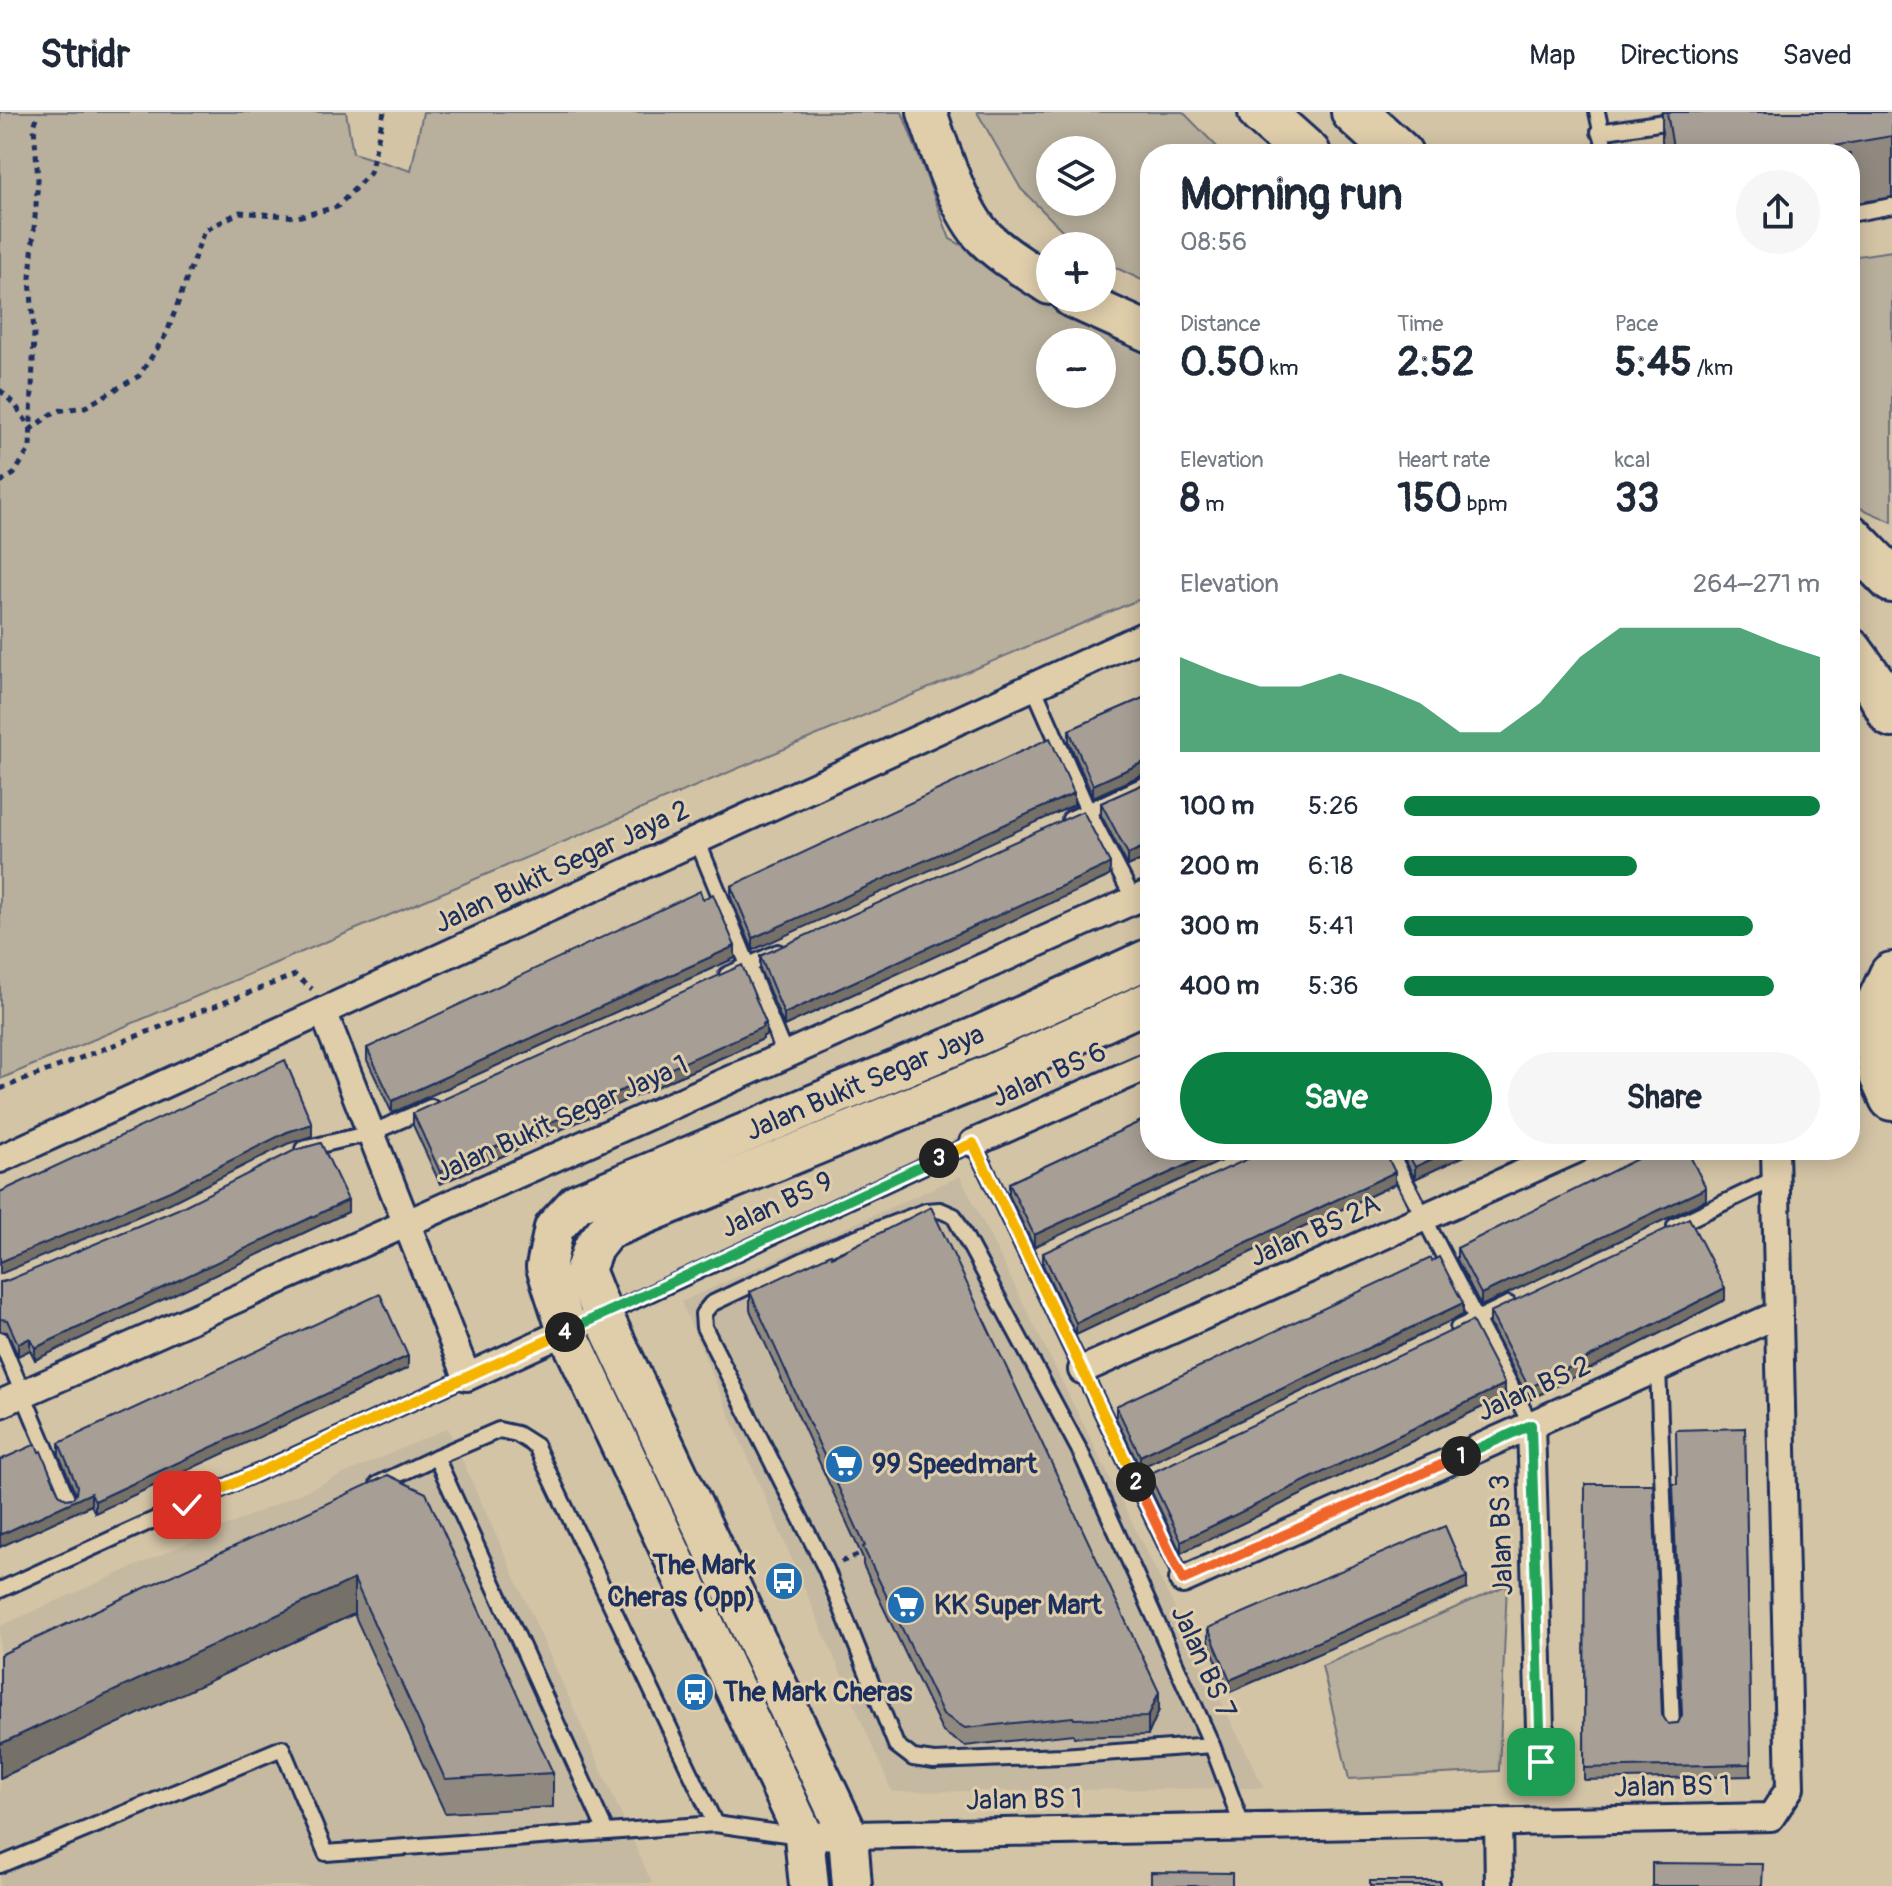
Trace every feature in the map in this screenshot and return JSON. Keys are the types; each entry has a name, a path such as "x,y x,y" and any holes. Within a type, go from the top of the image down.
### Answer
{"highway":[{"path":"1261,112 1297,144"},
{"path":"1354,112 1389,144"},
{"path":"1860,547 1892,580"},
{"path":"1860,665 1892,715"},
{"path":"1884,994 1881,1073 1892,1098"}],"street":[{"path":"927,112 939,149 968,215 983,237 1036,275"},
{"path":"950,112 968,166 989,201 1018,237 1036,249"},
{"path":"1116,293 1140,305"},
{"path":"1103,312 1140,329"},
{"name":"Jalan Bukit Segar Jaya 2","path":"0,1159 1140,638"},
{"name":"Jalan Bukit Segar Jaya 1","path":"12,1398 1140,898"},
{"name":"Jalan Bukit Segar Jaya","path":"567,1331 546,1267 554,1228 577,1203 980,1035 1140,963"},
{"name":"Jalan Bukit Segar Jaya","path":"603,1315 585,1270 593,1248 607,1230 993,1073 1140,1006"},
{"path":"323,1011 467,1377 603,1315 848,1835 852,1886"},
{"name":"Jalan BS 6","path":"973,1143 1140,1069"},
{"name":"Jalan BS 2A","path":"1082,1370 1552,1160"},
{"name":"Jalan BS 1","path":"804,1836 1771,1817 1790,1788 1775,1160"},
{"name":"Jalan BS 2","path":"1183,1580 1779,1314"},
{"path":"567,1331 804,1836 809,1886"},
{"name":"Jalan BS 3","path":"1531,1425 1541,1762"},
{"path":"1498,1822 1499,1886"}],"lane":[{"path":"1597,112 1603,144"},
{"path":"1599,132 1693,117"},
{"path":"1860,212 1892,206"},
{"path":"1033,686 1088,811 1140,894"},
{"path":"1060,824 1140,787"},
{"path":"697,840 785,1055"},
{"path":"719,978 791,946"},
{"path":"291,1153 371,1133 444,1101"},
{"path":"973,1143 1036,1257 1082,1370 1183,1580"},
{"name":"Jalan BS 9","path":"603,1315 973,1143"},
{"name":"Jalan BS 3","path":"1394,1160 1531,1425"},
{"path":"1661,1232 1776,1178"},
{"name":"Jalan BS 7","path":"826,1569 704,1327 703,1314 711,1304 833,1246 926,1211 940,1210 954,1216 1081,1453 1212,1745"},
{"path":"1447,1333 1518,1300"},
{"path":"0,1339 12,1398 68,1501"},
{"path":"1658,1368 1672,1727"},
{"path":"0,1590 467,1377"},
{"path":"365,1489 499,1430 517,1434 536,1446 715,1824"},
{"path":"436,1457 606,1832"},
{"path":"1135,1481 1150,1474"},
{"path":"826,1569 896,1745 913,1758 934,1761 1062,1756 1212,1745 1243,1828"},
{"path":"0,1865 282,1748 326,1853 715,1824 804,1836"}],"path":[{"path":"0,482 14,474 30,448 34,333 30,278 38,180 34,126 39,112"},
{"path":"31,429 56,411 85,407 139,376 167,333 204,231 240,212 297,217 337,207 370,173 384,112"},
{"path":"0,390 16,406 31,429"},
{"path":"0,1089 295,975 313,989 323,1011"},
{"path":"826,1569 866,1552"}],"shaded area":[{"path":"0,112 346,112 353,153 411,171 423,112 902,112 950,239 1036,284 1036,312 1089,312 1140,339 1140,599 0,1079"},
{"path":"977,112 1183,112 1214,144 1140,144 1140,279 1116,268 1116,232 1064,232 1048,216 1116,216 1116,136 1036,136 1036,204 1021,189"},
{"path":"1892,251 1892,522 1860,508 1860,256"},
{"path":"960,1176 1264,1788 892,1792 681,1302"},
{"path":"448,1428 652,1883 0,1886 0,1626"},
{"path":"1507,1585 1499,1771 1349,1779 1322,1666"}],"building":[{"path":"1667,112 1892,112 1892,136 1845,144 1672,144"},
{"path":"1140,699 1140,764 1093,785 1069,730"},
{"path":"1050,738 1074,793 753,938 731,886"},
{"path":"1140,785 1140,849 1128,854 1101,803"},
{"path":"1083,811 1110,863 784,1014 760,956"},
{"path":"700,891 703,899 713,894 735,946 392,1101 367,1048"},
{"path":"742,965 766,1023 763,1027 440,1172 413,1113"},
{"path":"285,1060 312,1124 287,1132 170,1191 0,1262 0,1192"},
{"path":"1140,1122 1140,1160 1197,1160 1034,1235 1009,1183"},
{"path":"321,1143 348,1200 35,1348 30,1338 18,1344 7,1320 0,1319 0,1282 178,1209 295,1150"},
{"path":"1245,1160 1389,1160 1395,1172 1076,1323 1043,1253"},
{"path":"1411,1160 1430,1160 1415,1167"},
{"path":"1635,1160 1692,1160 1706,1188 1481,1294 1457,1248"},
{"path":"931,1207 1159,1692 1148,1717 1073,1717 965,1728 943,1714 863,1547 750,1292 831,1254 832,1257"},
{"path":"1689,1218 1725,1288 1529,1388 1490,1312"},
{"path":"1439,1257 1463,1303 1140,1456 1116,1406 1431,1258 1432,1261"},
{"path":"380,1294 408,1356 95,1501 91,1493 0,1535 0,1460 36,1444 59,1494 66,1499 73,1498 77,1486 59,1443"},
{"path":"1472,1321 1505,1384 1181,1541 1149,1474"},
{"path":"1745,1428 1751,1764 1584,1768 1585,1484 1653,1484 1662,1715 1668,1724 1678,1723 1682,1715 1673,1484 1677,1484 1676,1430"},
{"path":"388,1475 426,1493 553,1773 445,1779 354,1579 0,1744 0,1655"},
{"path":"1445,1526 1467,1577 1230,1680 1208,1628"},
{"path":"1652,1863 1763,1864 1762,1886 1652,1886"},
{"path":"1151,1872 1232,1873 1232,1886 1151,1886"},
{"path":"1370,1881 1440,1881 1440,1886 1370,1886"}],"place":[{"name":"99 Speedmart","path":"844,1464"},
{"name":"The Mark Cheras (Opp)","path":"784,1581"},
{"name":"KK Super Mart","path":"906,1605"},
{"name":"The Mark Cheras","path":"695,1692"}],"route":[{"path":"187,1505 973,1143 1183,1580 1531,1425 1541,1762"}]}
